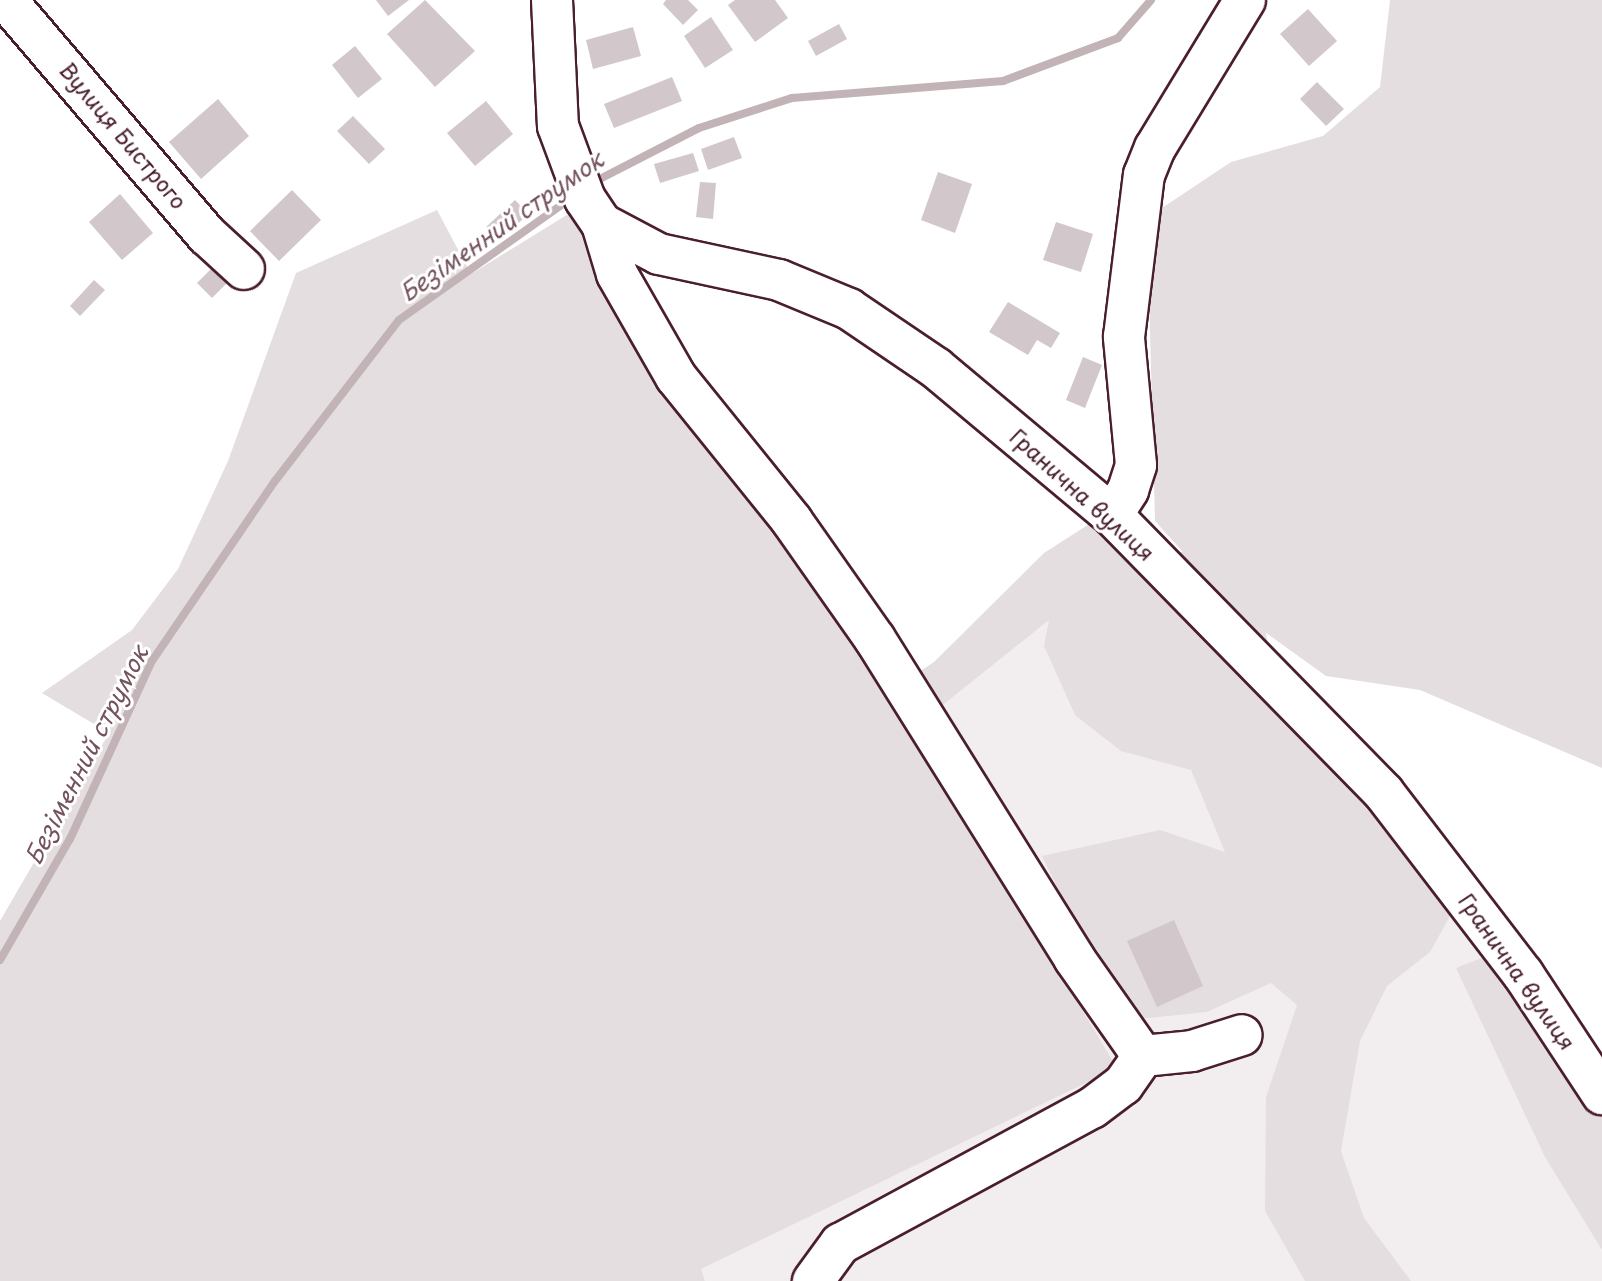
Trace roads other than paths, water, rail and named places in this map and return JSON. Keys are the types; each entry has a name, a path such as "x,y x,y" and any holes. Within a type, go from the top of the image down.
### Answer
{"street":[{"name":"Вулиця Бистрого","path":"6,0 207,235 244,269"},
{"path":"552,0 558,126 576,181 602,224 617,274 676,377 792,521 875,639 1059,935 1143,1056"},
{"path":"1112,515 1128,490 1136,465 1124,337 1144,175 1155,148 1245,0"},
{"name":"Гранична вулиця","path":"602,224 659,254 779,280 849,309 936,368 1112,515 1375,781 1507,953 1602,1094"},
{"path":"813,1281 840,1244 1092,1108 1123,1085 1143,1056 1192,1051 1242,1035"}],"waterway":[{"name":"Безіменний струмок","path":"592,183 699,128 792,98 1003,81 1118,38 1151,0"},
{"name":"Безіменний струмок","path":"0,960 70,839 152,661 275,481 399,320 571,198"}]}
